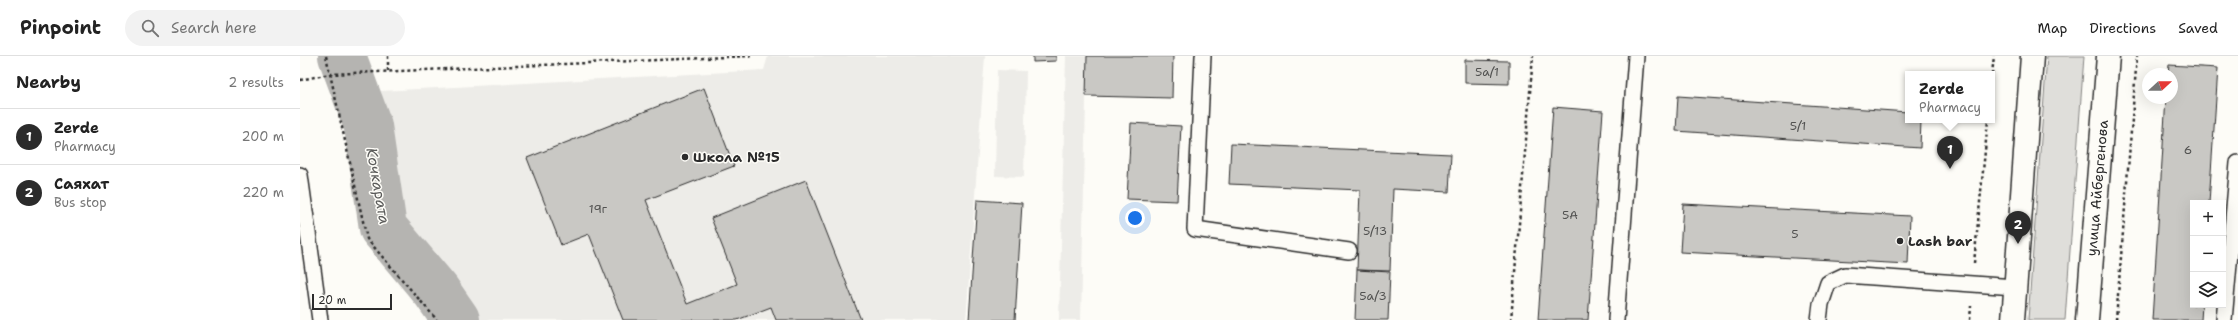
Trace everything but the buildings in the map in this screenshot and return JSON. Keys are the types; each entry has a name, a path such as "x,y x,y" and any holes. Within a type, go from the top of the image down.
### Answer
{"street":[{"path":"2013,320 2032,56"},
{"name":"улица Айбергенова","path":"2087,320 2108,56"}],"lane":[{"path":"1203,56 1195,229 1349,251"},
{"path":"1616,320 1636,56"},
{"path":"2224,320 2238,163"},
{"path":"300,175 320,320"},
{"path":"1819,320 1821,304 1828,282 1845,275 2015,287"}],"path":[{"path":"326,56 367,239 437,320"},
{"path":"388,56 388,71"},
{"path":"300,80 330,74 751,56"},
{"path":"1511,320 1533,56"},
{"path":"1992,71 1994,56"},
{"path":"2116,320 2137,56"},
{"path":"1970,320 1972,284 1988,123"}],"shaded area":[{"name":"Школа №15","path":"768,56 985,56 966,320 474,320 404,224 381,91 764,70"},
{"path":"1066,56 1087,56 1081,320 1059,320"},
{"path":"2047,56 2084,56 2065,320 2028,320"},
{"path":"997,70 1026,71 1024,177 995,176"}],"waterway":[{"name":"Кочкарата","path":"342,56 368,126 383,228 436,291 456,320"}],"place":[{"name":"Школа №15","path":"685,157"},
{"name":"Zerde","path":"1950,169"},
{"name":"Lash bar","path":"1900,241"},
{"name":"Саяхат","path":"2018,244"}]}
